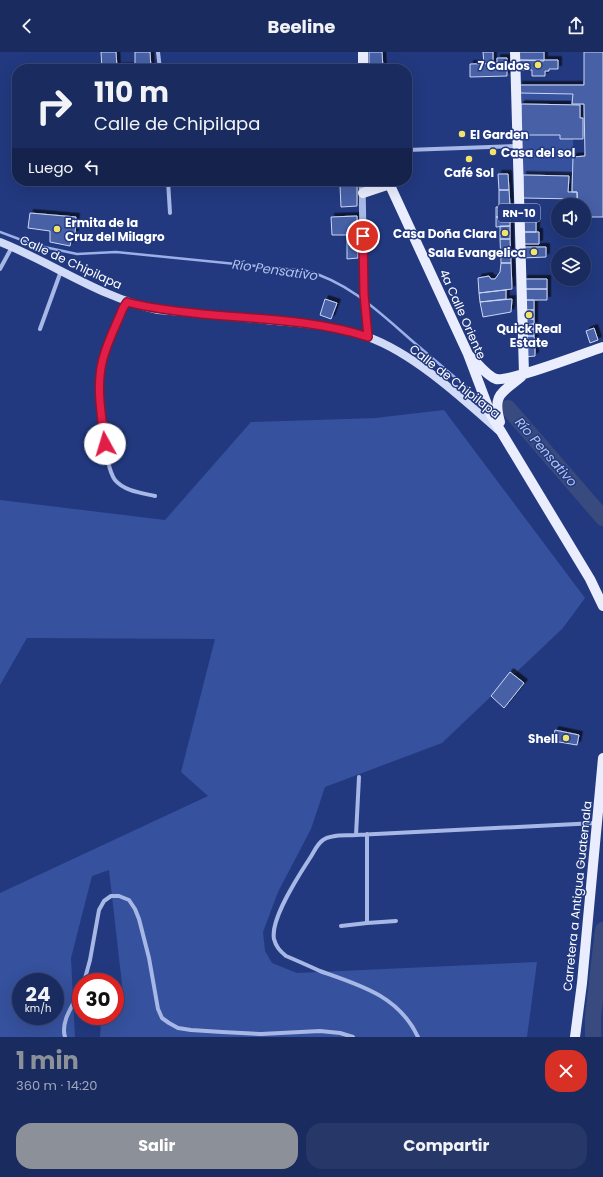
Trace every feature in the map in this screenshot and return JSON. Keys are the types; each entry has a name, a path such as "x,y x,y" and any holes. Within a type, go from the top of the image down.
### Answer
{"main road":[{"path":"363,52 363,64"},
{"name":"RN-10","path":"515,52 524,374"},
{"path":"363,193 380,186"},
{"name":"4a Calle Oriente","path":"391,186 468,354 491,415 504,436"},
{"name":"Calle de Chipilapa","path":"0,242 127,302 158,310 329,327 368,337 392,348 420,366 504,436"},
{"path":"468,354 492,378 498,380 524,374 603,347"},
{"path":"524,374 505,389 497,403 504,436 590,579 603,606"},
{"name":"Carretera a Antigua Guatemala","path":"575,1037 598,823 603,758"}],"street":[{"path":"158,52 159,64"},
{"path":"412,150 517,146"},
{"path":"168,186 170,214"},
{"path":"362,186 364,294 368,337"},
{"path":"0,269 12,247"},
{"path":"40,329 61,271"},
{"path":"127,302 104,353 100,374 105,444 112,475 116,481 133,490 155,496"},
{"path":"356,835 359,777"},
{"path":"418,1037 406,1017 395,1006 381,996 364,987 286,956 278,949 274,939 274,929 282,906 296,879 318,845 323,840 331,837 367,834 598,823"},
{"path":"367,834 367,922"},
{"path":"86,973 99,910 104,901 111,896 119,896 129,900 137,914 149,958 158,1009 162,1018 169,1023 178,1028 198,1030 261,1034 320,1031 340,1033 353,1037"},
{"path":"341,926 367,922 396,921"},
{"path":"66,1037 64,1033 68,1013 72,1005"}],"shaded area":[{"path":"522,93 573,94 573,101 522,101"},
{"path":"521,135 560,135 560,139 573,139 573,176 521,175"},
{"path":"444,410 585,598 563,628 442,743 325,787 311,829 278,892 263,932 265,951 272,963 297,973 537,962 527,1037 100,1037 101,1025 124,1025 124,973 121,973 109,870 92,876 71,958 72,1025 74,1025 75,1037 0,1037 0,893 208,796 181,772 215,639 27,638 0,685 0,500 165,520 251,422 375,418"}],"building":[{"path":"101,52 116,52 117,64 102,64"},
{"path":"135,52 150,52 151,64 135,64"},
{"path":"369,52 382,52 383,64 369,64"},
{"path":"483,52 493,52 493,63 484,64"},
{"path":"518,52 544,52 544,61 518,60"},
{"path":"584,52 603,52 603,217 591,217 591,198 578,198 577,192 572,192 573,157 585,156 584,104 572,104 573,94 520,93 519,85 584,85"},
{"path":"497,58 507,58 507,63 497,63"},
{"name":"7 Caldos","path":"518,60 558,60 558,69 549,69 549,71 545,71 545,76 532,76 532,70 518,70"},
{"path":"507,63 507,76 470,77 470,64"},
{"path":"521,104 580,105 580,118 583,118 583,139 560,139 560,135 521,135"},
{"path":"498,174 508,174 509,190 499,190"},
{"path":"523,175 569,176 568,192 577,192 577,198 523,198"},
{"path":"340,186 357,186 357,206 341,207"},
{"path":"499,190 509,190 510,206 499,207"},
{"path":"510,206 510,217 496,217 496,207"},
{"name":"Ermita de la Cruz del Milagro","path":"30,213 76,217 75,234 72,234 70,246 50,242 50,231 28,228"},
{"path":"357,216 358,258 347,259 347,235 332,235 331,217"},
{"path":"522,216 536,216 536,232 522,232"},
{"path":"496,217 510,217 510,226 496,227"},
{"name":"Casa Doña Clara","path":"500,226 510,226 510,239 500,239"},
{"path":"522,232 539,232 539,244 522,244"},
{"path":"500,239 510,239 511,263 501,263"},
{"name":"Sala Evangelica","path":"522,247 546,247 546,257 522,258"},
{"path":"501,263 511,263 512,289 479,293 478,278 489,276 491,279 495,279 500,272"},
{"path":"524,279 547,279 547,289 524,289"},
{"path":"524,289 547,289 547,300 524,300"},
{"path":"506,290 506,299 480,302 479,293"},
{"path":"325,299 337,303 331,319 320,315"},
{"path":"512,299 511,312 483,317 480,302"},
{"path":"524,300 534,300 534,310 524,310"},
{"name":"Quick Real Estate","path":"524,310 534,310 534,319 524,319"},
{"path":"524,319 534,319 534,324 524,325"},
{"path":"534,324 534,329 524,330 524,325"},
{"path":"594,328 598,340 590,343 586,331"},
{"path":"534,329 534,336 524,336 524,330"},
{"path":"524,336 534,336 535,346 525,347"},
{"path":"535,346 535,356 525,357 525,347"},
{"path":"510,672 524,683 504,708 491,696"},
{"name":"Shell","path":"555,730 579,735 577,745 553,741"}],"waterway":[{"name":"Río Pensativo","path":"0,232 35,245 77,254 116,252 306,271 321,276 349,290 374,308 475,395 482,398"},
{"name":"Río Pensativo","path":"500,405 508,408"},
{"name":"Río Pensativo","path":"508,408 603,518"},
{"name":"Río Pensativo","path":"593,1037 593,1017 603,930"}],"place":[{"name":"7 Caldos","path":"538,65"},
{"name":"El Garden","path":"462,134"},
{"name":"Casa del sol","path":"493,152"},
{"name":"Café Sol","path":"469,159"},
{"name":"Ermita de la Cruz del Milagro","path":"57,229"},
{"name":"Casa Doña Clara","path":"505,233"},
{"name":"Sala Evangelica","path":"534,252"},
{"name":"Quick Real Estate","path":"529,315"},
{"name":"Shell","path":"566,738"}],"route":[{"path":"105,444 100,374 104,353 127,302 158,310 336,328 368,337 364,294 363,236"}]}
